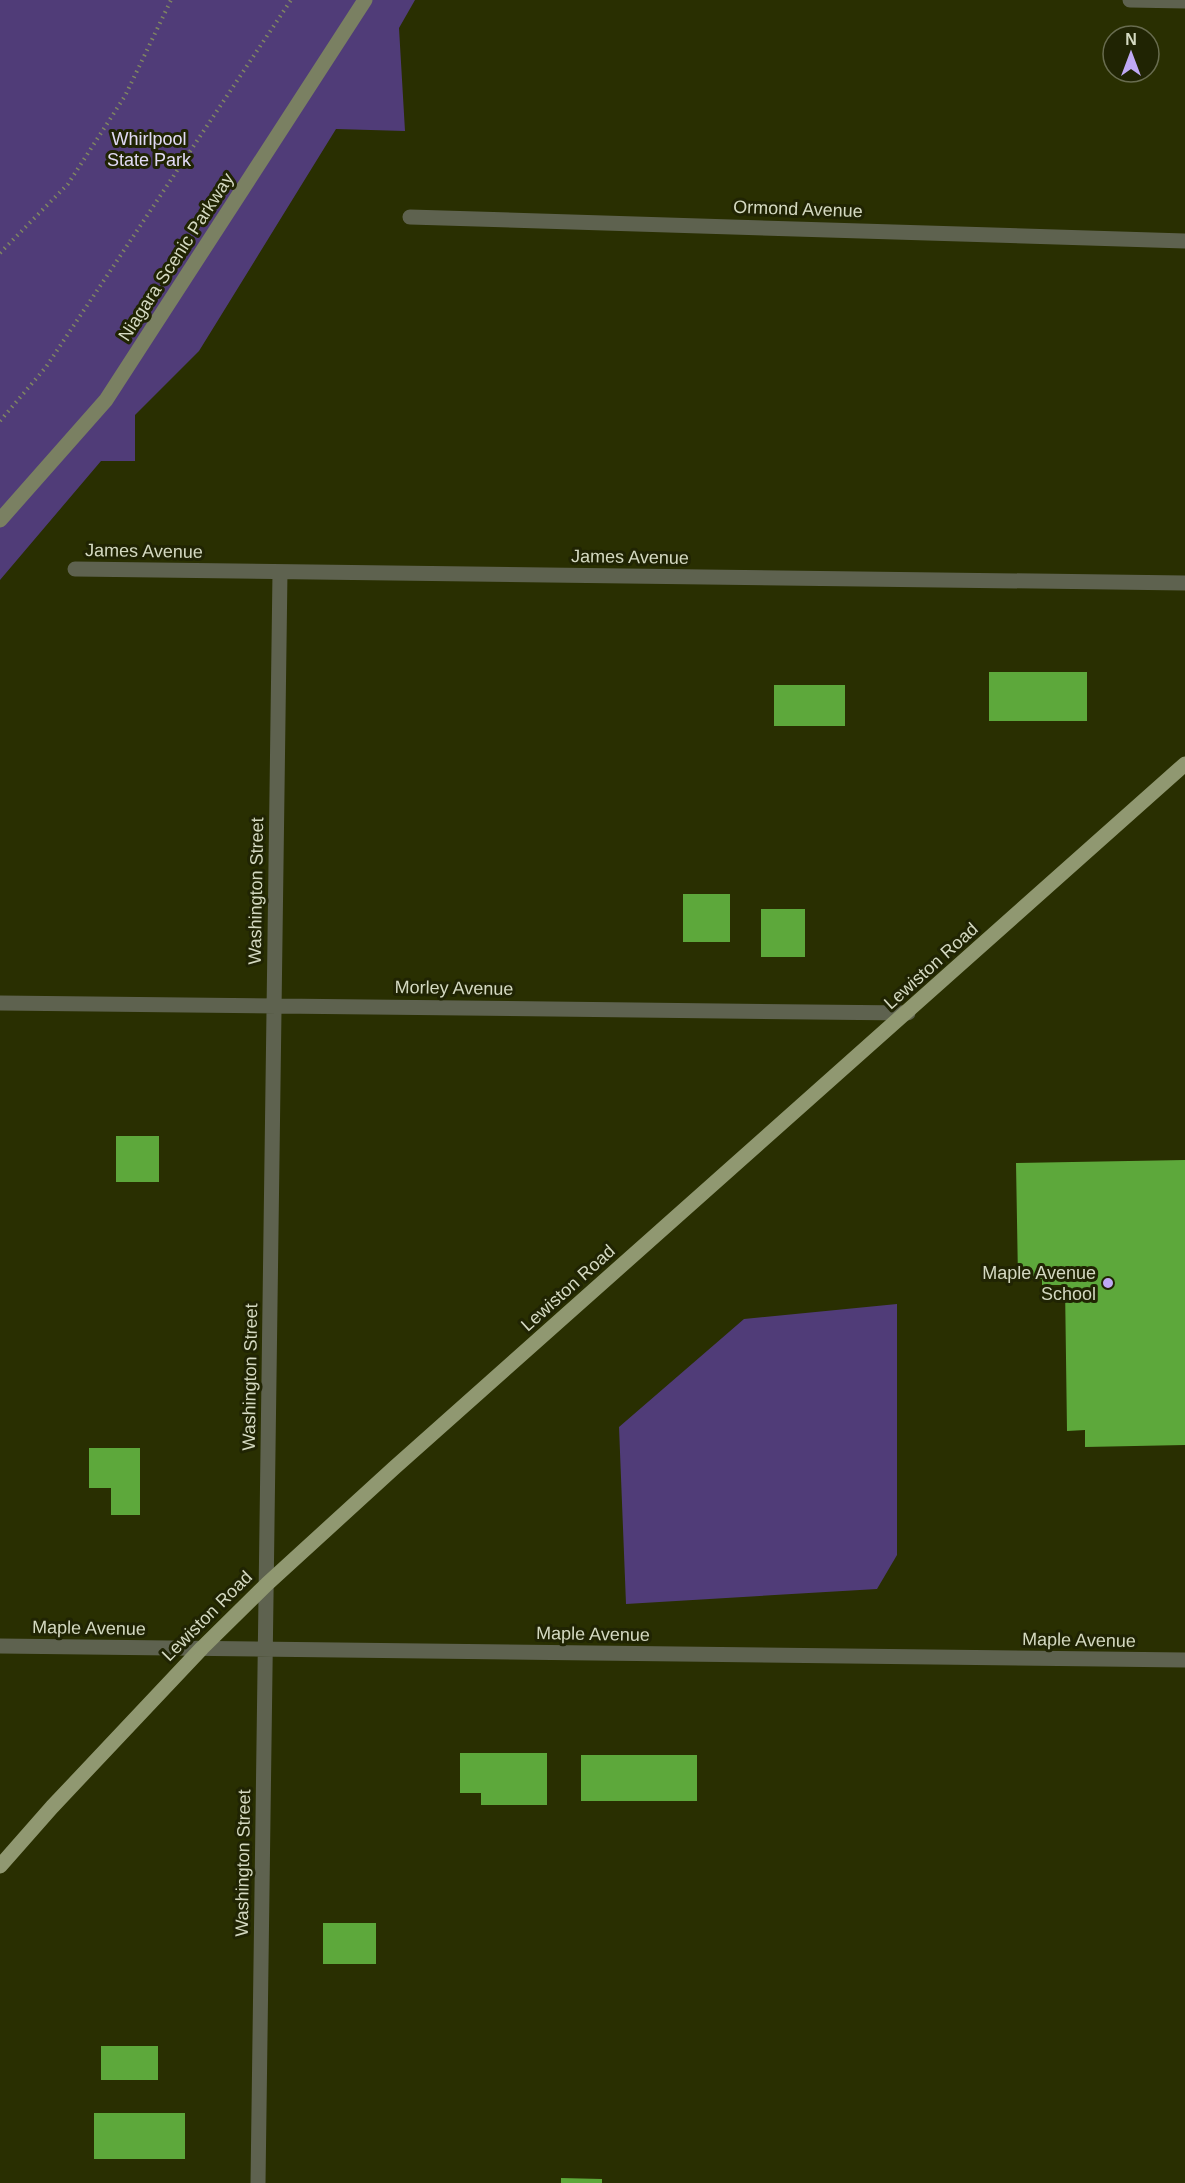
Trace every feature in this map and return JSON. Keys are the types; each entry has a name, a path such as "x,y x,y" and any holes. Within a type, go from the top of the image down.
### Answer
{"main road":[{"name":"Niagara Scenic Parkway","path":"0,520 106,400 365,0"},
{"name":"Lewiston Road","path":"0,1866 52,1807 202,1648 267,1584 403,1460 1185,765"}],"street":[{"path":"1130,0 1185,2"},
{"name":"Ormond Avenue","path":"410,217 1185,241"},
{"name":"James Avenue","path":"75,569 1185,583"},
{"name":"Washington Street","path":"258,2183 280,572"},
{"name":"Morley Avenue","path":"0,1003 908,1013"},
{"name":"Maple Avenue","path":"0,1646 1185,1660"}],"path":[{"path":"0,253 68,184 126,96 171,0"},
{"path":"0,421 46,367 291,0"}],"green space":[{"name":"Whirlpool State Park","path":"0,0 415,0 399,28 405,131 336,129 199,351 135,415 135,461 101,461 0,580"},
{"path":"897,1304 897,1555 877,1589 626,1604 619,1427 744,1319"}],"building":[{"path":"989,672 1087,672 1087,721 989,721"},
{"path":"774,685 845,685 845,726 774,726"},
{"path":"683,894 730,894 730,942 683,942"},
{"path":"761,909 805,909 805,957 761,957"},
{"path":"116,1136 159,1136 159,1182 116,1182"},
{"path":"1185,1160 1185,1445 1085,1447 1085,1430 1067,1431 1065,1285 1042,1285 1042,1279 1018,1279 1016,1163"},
{"path":"89,1448 140,1448 140,1515 111,1515 111,1488 89,1488"},
{"path":"460,1753 547,1753 547,1805 481,1805 481,1793 460,1793"},
{"path":"581,1755 697,1755 697,1801 581,1801"},
{"path":"323,1923 376,1923 376,1964 323,1964"},
{"path":"101,2046 158,2046 158,2080 101,2080"},
{"path":"94,2113 185,2113 185,2159 94,2159"},
{"path":"561,2178 602,2179 602,2183 561,2183"}],"place":[{"name":"Maple Avenue School","path":"1108,1283"}]}
